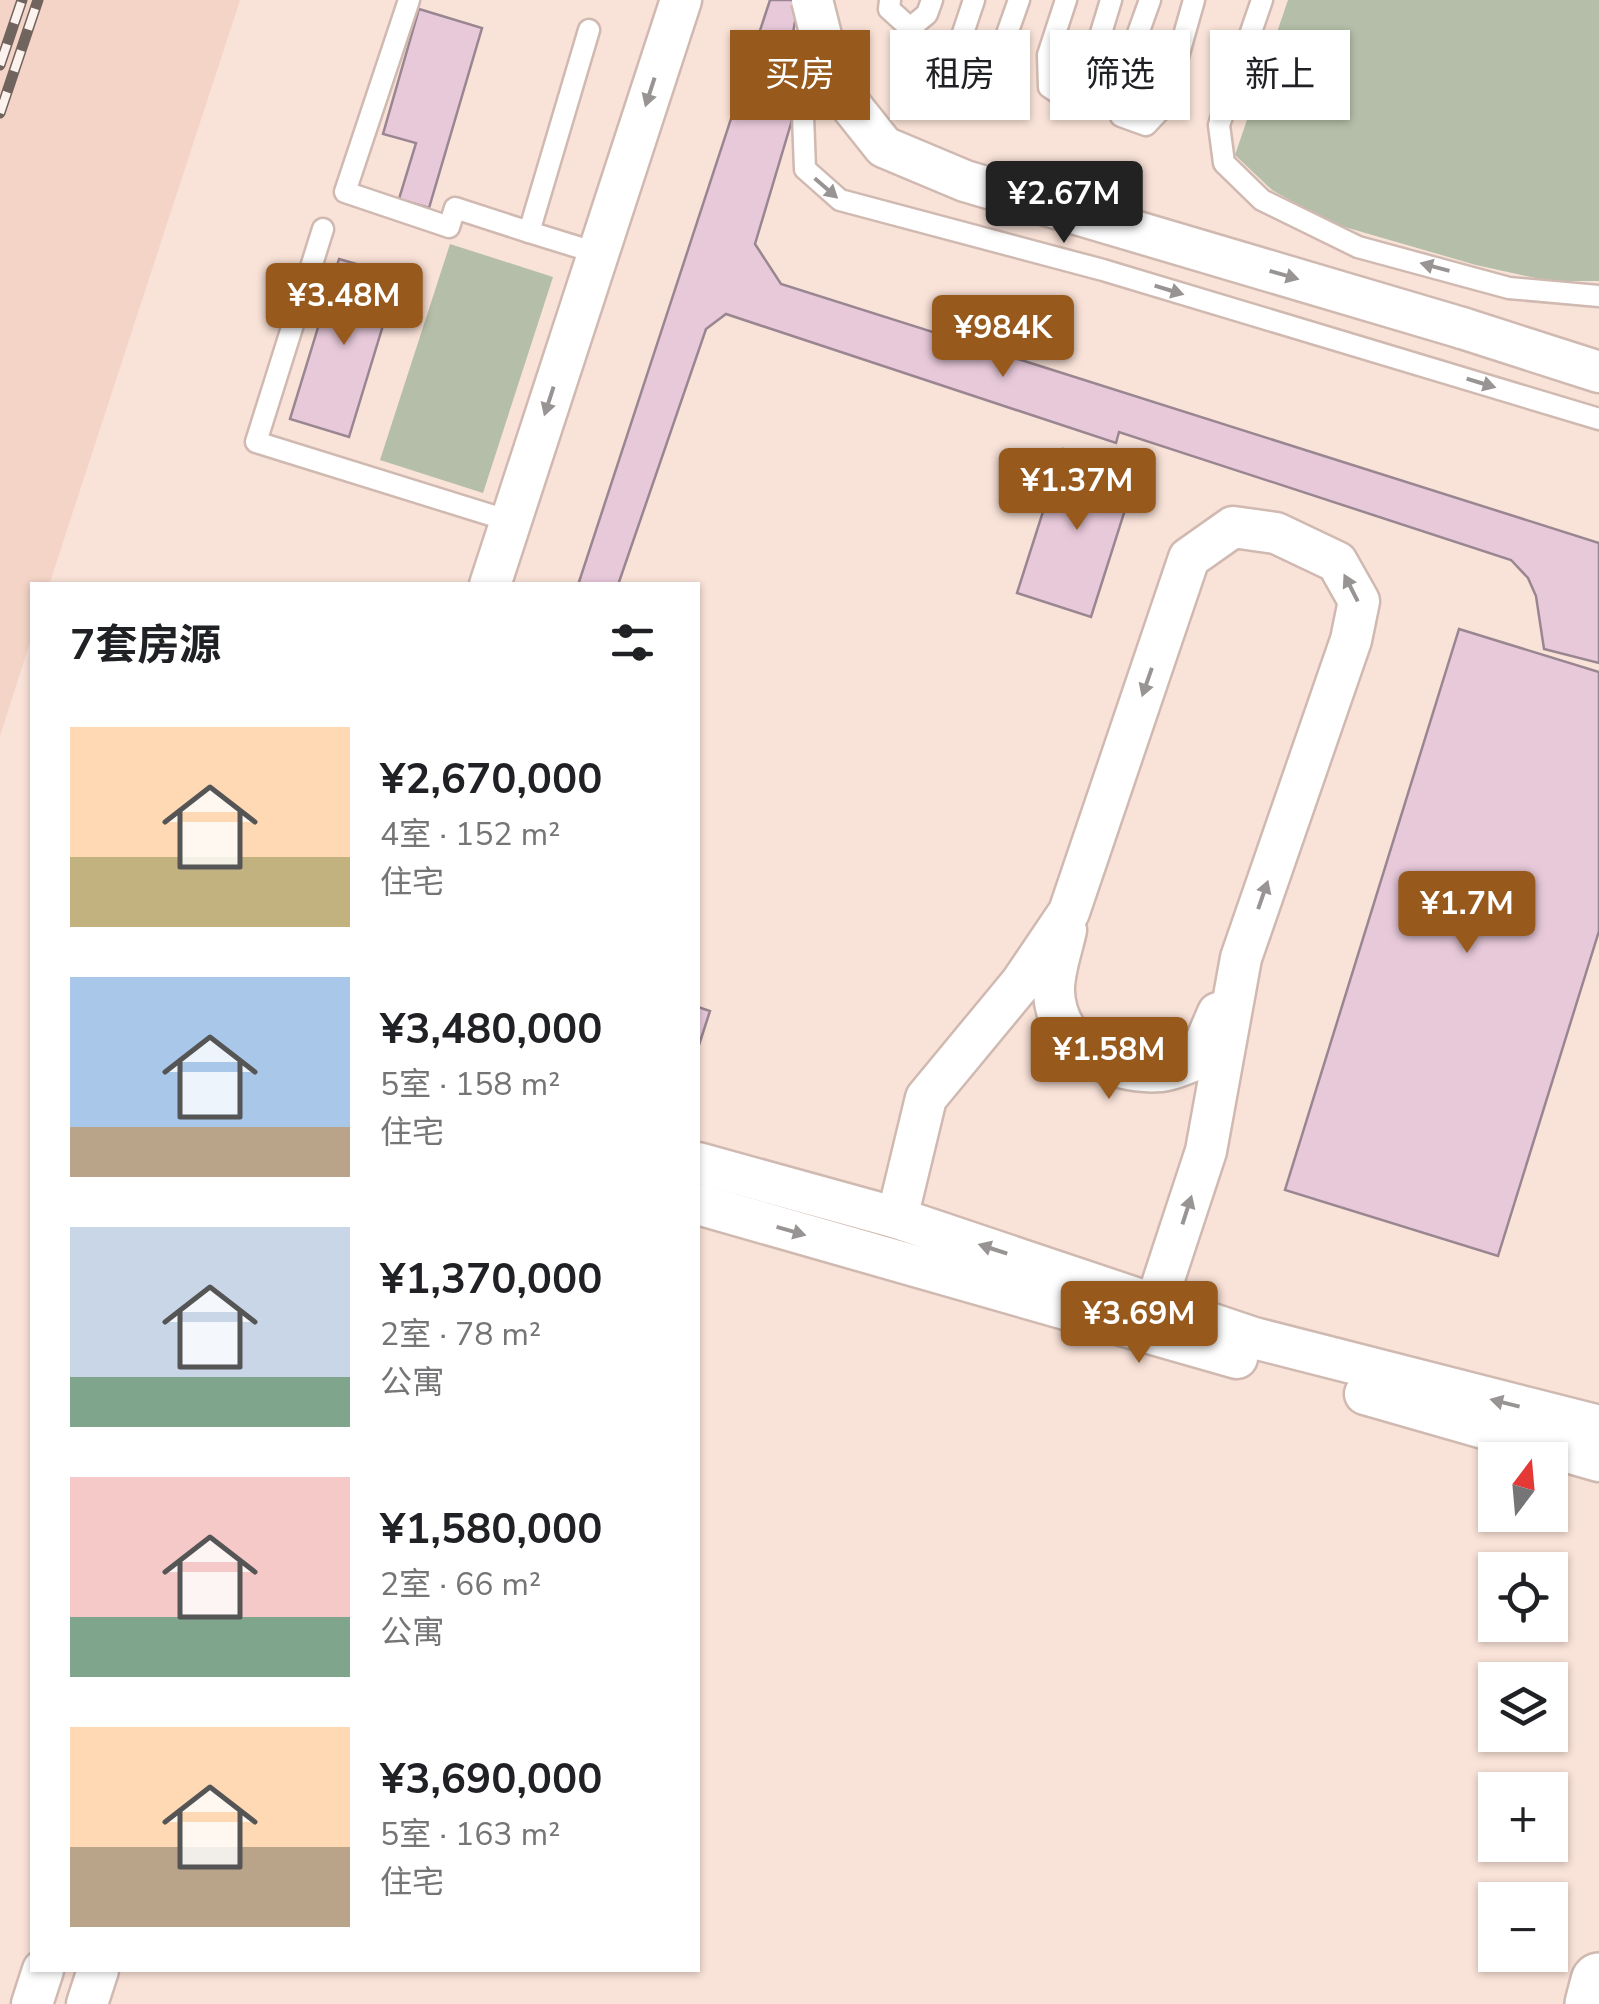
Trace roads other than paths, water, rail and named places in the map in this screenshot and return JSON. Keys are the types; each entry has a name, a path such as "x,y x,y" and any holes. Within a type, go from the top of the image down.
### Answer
{"main road":[{"path":"1593,2004 1599,1981"}],"street":[{"path":"491,582 681,0"},
{"path":"812,0 833,83 884,147 966,181 1599,372"},
{"path":"1233,528 1276,533 1337,562 1359,601 1351,640 1241,958 1198,1059 1162,1072 1118,1068 1083,1050 1064,1031 1054,991 1070,912 1189,558 1233,528"},
{"path":"898,1218 926,1098 1021,982 1070,912"},
{"path":"1156,1303 1206,1151 1241,958"},
{"path":"700,1164 898,1218 1254,1338 1599,1426"},
{"path":"700,1205 1599,1461"},
{"path":"32,2004 42,1972"},
{"path":"87,2004 97,1972"}],"lane":[{"path":"408,0 345,192 450,227 456,208 598,252"},
{"path":"838,0 803,116 805,169 840,200 1103,270 1599,419"},
{"path":"890,0 888,10 910,28 928,14 932,0"},
{"path":"974,0 958,48 974,65 997,62 1019,0"},
{"path":"1066,0 1048,55 1050,87 1067,98 1084,90 1111,0"},
{"path":"1150,0 1118,89 1121,116 1146,125 1164,106 1194,0"},
{"path":"1262,0 1219,125 1224,163 1262,200 1358,246 1509,288 1599,296"},
{"path":"529,232 589,30"},
{"path":"323,229 256,442 510,521"}],"railway":[{"path":"0,65 22,0"},
{"path":"0,113 38,0"}]}
